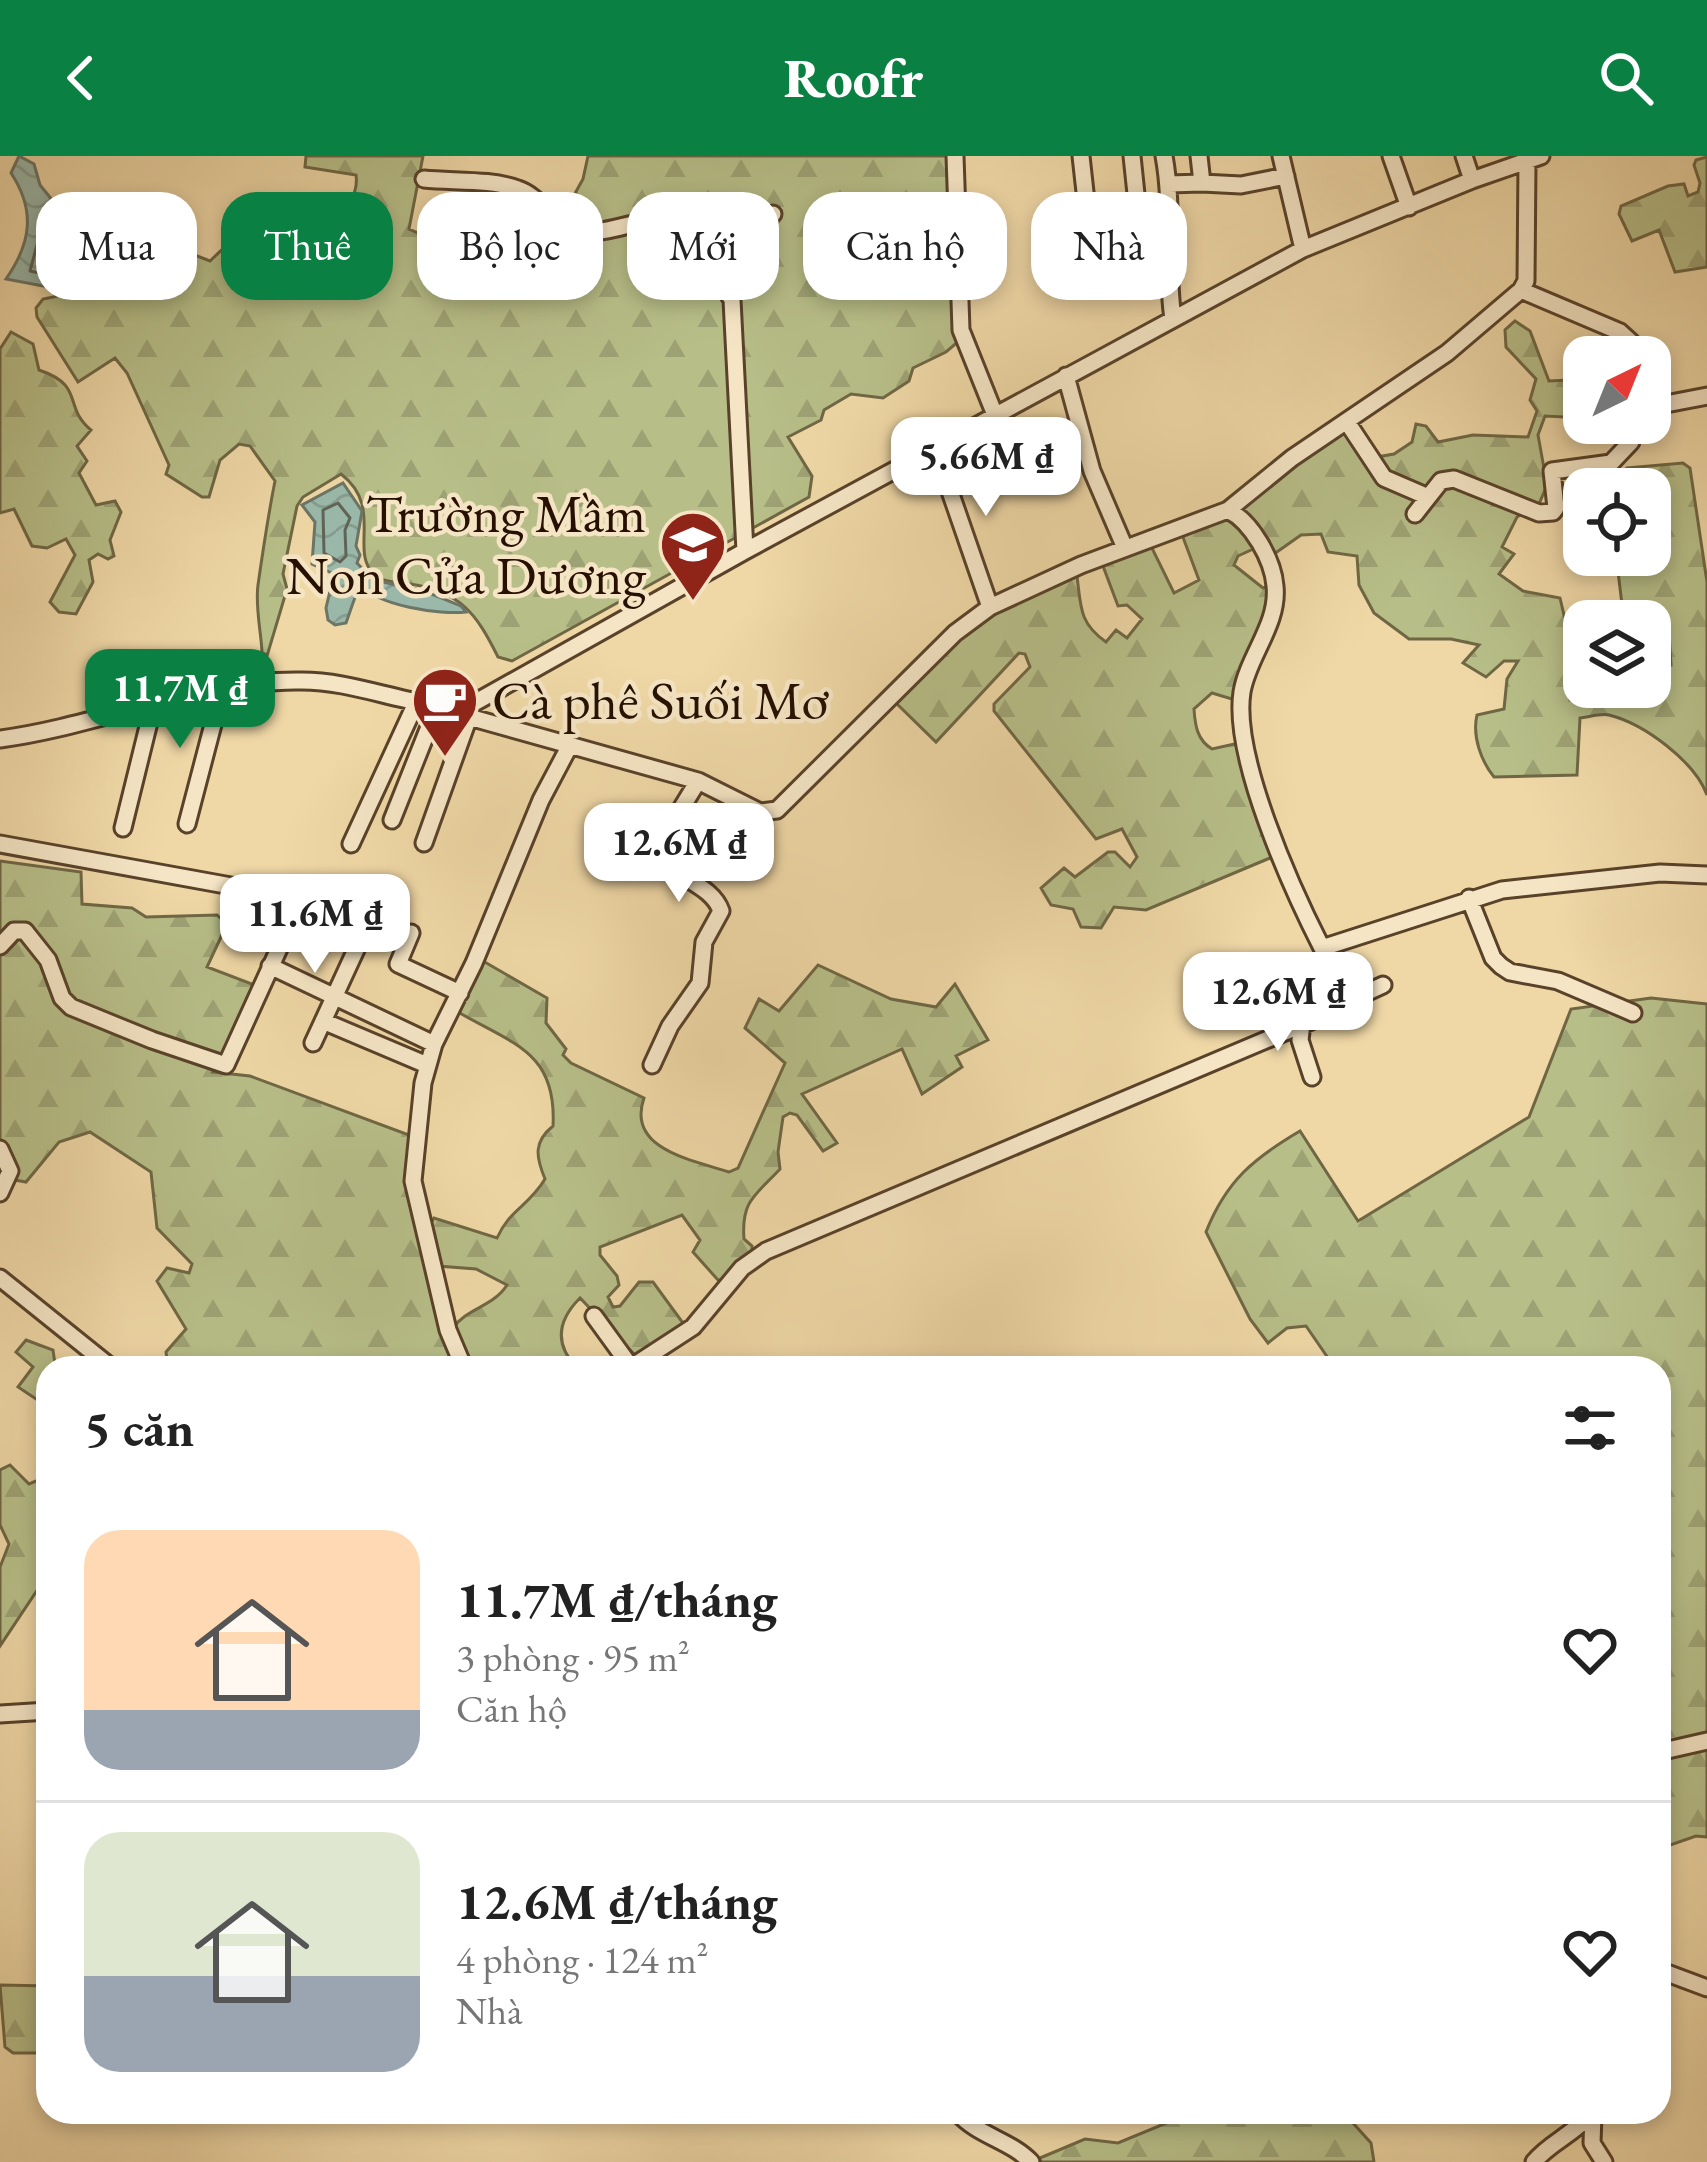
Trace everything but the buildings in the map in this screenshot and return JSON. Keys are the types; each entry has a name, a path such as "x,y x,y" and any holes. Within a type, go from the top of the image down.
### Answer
{"street":[{"path":"955,156 961,330 1015,465"},
{"path":"1080,192 1081,156"},
{"path":"1132,156 1136,192"},
{"path":"1164,156 1170,192"},
{"path":"1198,156 1202,183"},
{"path":"1281,156 1304,249"},
{"path":"1391,156 1409,207"},
{"path":"1463,156 1472,180"},
{"path":"0,740 222,690 302,681 468,712 568,747 698,781 760,812 777,810 955,633 990,607 1125,548 1228,510 1292,458 1447,353 1521,290 1527,272 1534,159 1304,249 745,550 468,712 424,843"},
{"path":"1169,184 1240,185 1286,176"},
{"path":"424,179 521,190 578,231 627,228"},
{"path":"1521,290 1624,336"},
{"path":"731,300 745,550"},
{"path":"1170,300 1173,319"},
{"path":"1066,376 1092,471 1125,548"},
{"path":"1671,404 1706,398"},
{"path":"1347,422 1384,478 1428,497"},
{"path":"1414,514 1442,481 1454,479 1539,513 1552,512 1556,508 1552,471 1611,463 1629,444"},
{"path":"935,448 990,607"},
{"path":"1228,510 1240,516 1273,574 1275,604 1245,676 1241,714 1270,834 1340,982 1344,1003"},
{"path":"187,824 222,690"},
{"path":"351,844 416,703"},
{"path":"123,828 154,706"},
{"path":"392,820 437,707"},
{"path":"459,1356 448,1330 413,1181 417,1115 434,1044 568,747"},
{"path":"652,1065 670,1026 700,983 704,941 721,911 714,898 665,865 656,850 698,781"},
{"path":"0,844 231,886 291,916 291,926 226,1064 71,1007 62,998 48,960 25,931 14,931 0,946"},
{"path":"1322,948 1469,898 1569,880 1660,873 1707,875"},
{"path":"1469,898 1493,958 1501,966 1558,981 1633,1013"},
{"path":"313,1043 365,930"},
{"path":"411,933 398,964 460,992"},
{"path":"270,966 434,1044"},
{"path":"649,1356 693,1327 742,1268 766,1251 1337,1010 1384,985"},
{"path":"323,1021 427,1065"},
{"path":"1301,1024 1300,1040 1312,1077"},
{"path":"0,1149 10,1171 0,1193"},
{"path":"0,1278 97,1356"},
{"path":"594,1316 622,1356"},
{"path":"0,1714 36,1712"},
{"path":"1671,1749 1707,1741"},
{"path":"1671,1974 1707,1988"},
{"path":"972,2124 986,2136 1019,2149 1031,2162"},
{"path":"1534,2162 1582,2124"},
{"path":"1585,2162 1592,2124"},
{"path":"1592,2134 1595,2152 1604,2162"}],"green space":[{"path":"306,156 423,156 409,229 417,233 417,300 603,300 603,192 576,192 588,156 950,156 952,192 803,192 803,300 958,300 960,340 913,368 909,381 883,398 851,394 824,410 821,420 788,437 812,476 809,497 512,661 498,657 474,617 454,599 374,574 364,553 361,500 341,474 303,497 297,506 283,574 287,589 267,656 262,652 257,593 275,481 250,446 239,444 220,460 209,497 166,474 169,465 127,373 115,358 78,382 36,308 42,300 197,300 197,256 210,261 221,250 221,300 393,300 393,192 354,192 356,175 305,167"},
{"path":"1707,157 1707,267 1675,272 1659,230 1632,241 1619,214 1621,206 1668,186 1684,184 1688,196 1698,192 1694,165"},
{"path":"1515,321 1530,331 1549,381 1563,380 1563,417 1545,416 1538,435 1547,485 1539,504 1517,517 1502,547 1514,554 1499,574 1523,591 1560,598 1563,708 1671,708 1671,600 1621,600 1619,576 1671,576 1671,468 1627,468 1683,463 1690,468 1707,582 1707,795 1692,770 1667,746 1638,727 1606,715 1580,718 1577,775 1494,777 1479,748 1477,715 1504,709 1507,679 1518,661 1504,661 1486,677 1463,663 1479,645 1409,639 1374,613 1359,585 1357,556 1328,552 1321,534 1301,535 1274,554 1268,552 1241,512 1240,507 1280,474 1340,433 1349,434 1365,459 1394,454 1412,442 1416,424 1426,426 1438,442 1473,435 1528,437 1537,411 1530,400 1536,379 1506,347 1505,330"},
{"path":"11,332 33,344 39,370 68,390 77,413 91,430 77,446 87,461 79,473 96,505 115,501 121,512 110,540 114,556 108,559 98,554 89,560 93,582 76,614 59,612 50,602 75,555 66,539 47,548 32,546 14,509 0,513 0,349"},
{"path":"1227,517 1253,543 1253,549 1238,556 1234,565 1263,588 1272,585 1272,594 1235,700 1212,693 1194,709 1195,721 1200,737 1212,749 1239,743 1273,851 1270,858 1146,910 1114,907 1101,928 1081,927 1073,909 1051,905 1041,888 1064,868 1075,877 1108,852 1115,852 1130,867 1137,857 1122,829 1096,839 994,711 994,704 1030,667 1025,654 1019,653 936,742 895,702 990,609 1069,574 1077,576 1083,614 1091,628 1106,642 1116,630 1127,638 1142,619 1127,605 1118,606 1103,566 1106,560 1151,546 1174,593 1199,580 1181,532"},
{"path":"0,861 81,872 82,904 132,908 146,917 217,915 227,924 207,967 257,986 232,1048 213,1072 250,1076 409,1135 407,1187 430,1289 453,1356 166,1356 186,1329 157,1281 167,1268 189,1273 192,1264 157,1228 151,1172 90,1132 59,1142 26,1182 4,1178 0,1185"},
{"path":"483,961 547,998 546,1023 571,1063 644,1098 644,1129 666,1150 729,1172 738,1168 785,1063 745,1028 759,999 779,1011 818,965 891,999 936,1007 955,984 988,1040 956,1056 962,1067 922,1094 902,1049 802,1094 837,1143 823,1151 797,1115 783,1117 780,1169 752,1199 745,1215 744,1239 752,1253 723,1280 693,1252 700,1240 682,1215 600,1247 619,1285 608,1297 613,1307 620,1306 639,1282 653,1282 683,1323 643,1355 634,1354 580,1298 561,1333 568,1356 465,1356 453,1328 507,1285 476,1269 438,1266 429,1226 434,1218 497,1238 545,1179 538,1150 553,1126 548,1081 539,1066 513,1043 458,1012"},
{"path":"1651,998 1707,1004 1707,1837 1671,1845 1671,1356 1327,1356 1306,1326 1287,1328 1268,1343 1250,1319 1206,1232 1223,1198 1243,1173 1300,1131 1358,1221 1529,1117 1571,1009"},
{"path":"26,1340 53,1350 54,1356 36,1356 36,1399 18,1387 33,1367 16,1352"},
{"path":"10,1465 29,1484 36,1481 36,1592 0,1646 0,1567 9,1544 0,1525 0,1470"},
{"path":"0,1985 36,1986 36,2053 13,2053 5,2047"},
{"path":"1164,2124 1354,2124 1371,2143 1374,2162 1041,2162 1040,2158 1085,2139 1118,2143"}],"water":[{"path":"19,156 34,164 46,192 36,192 36,285 6,279 21,253 27,227 24,201 11,173"},
{"path":"343,483 362,511 357,563 378,580 427,592 466,612 394,603 360,583 346,623 335,625 328,620 334,574 312,564 315,522 302,505"}],"place":[{"name":"Trường Mầm Non Cửa Dương","path":"693,603"},
{"name":"Cà phê Suối Mơ","path":"445,759"}]}
